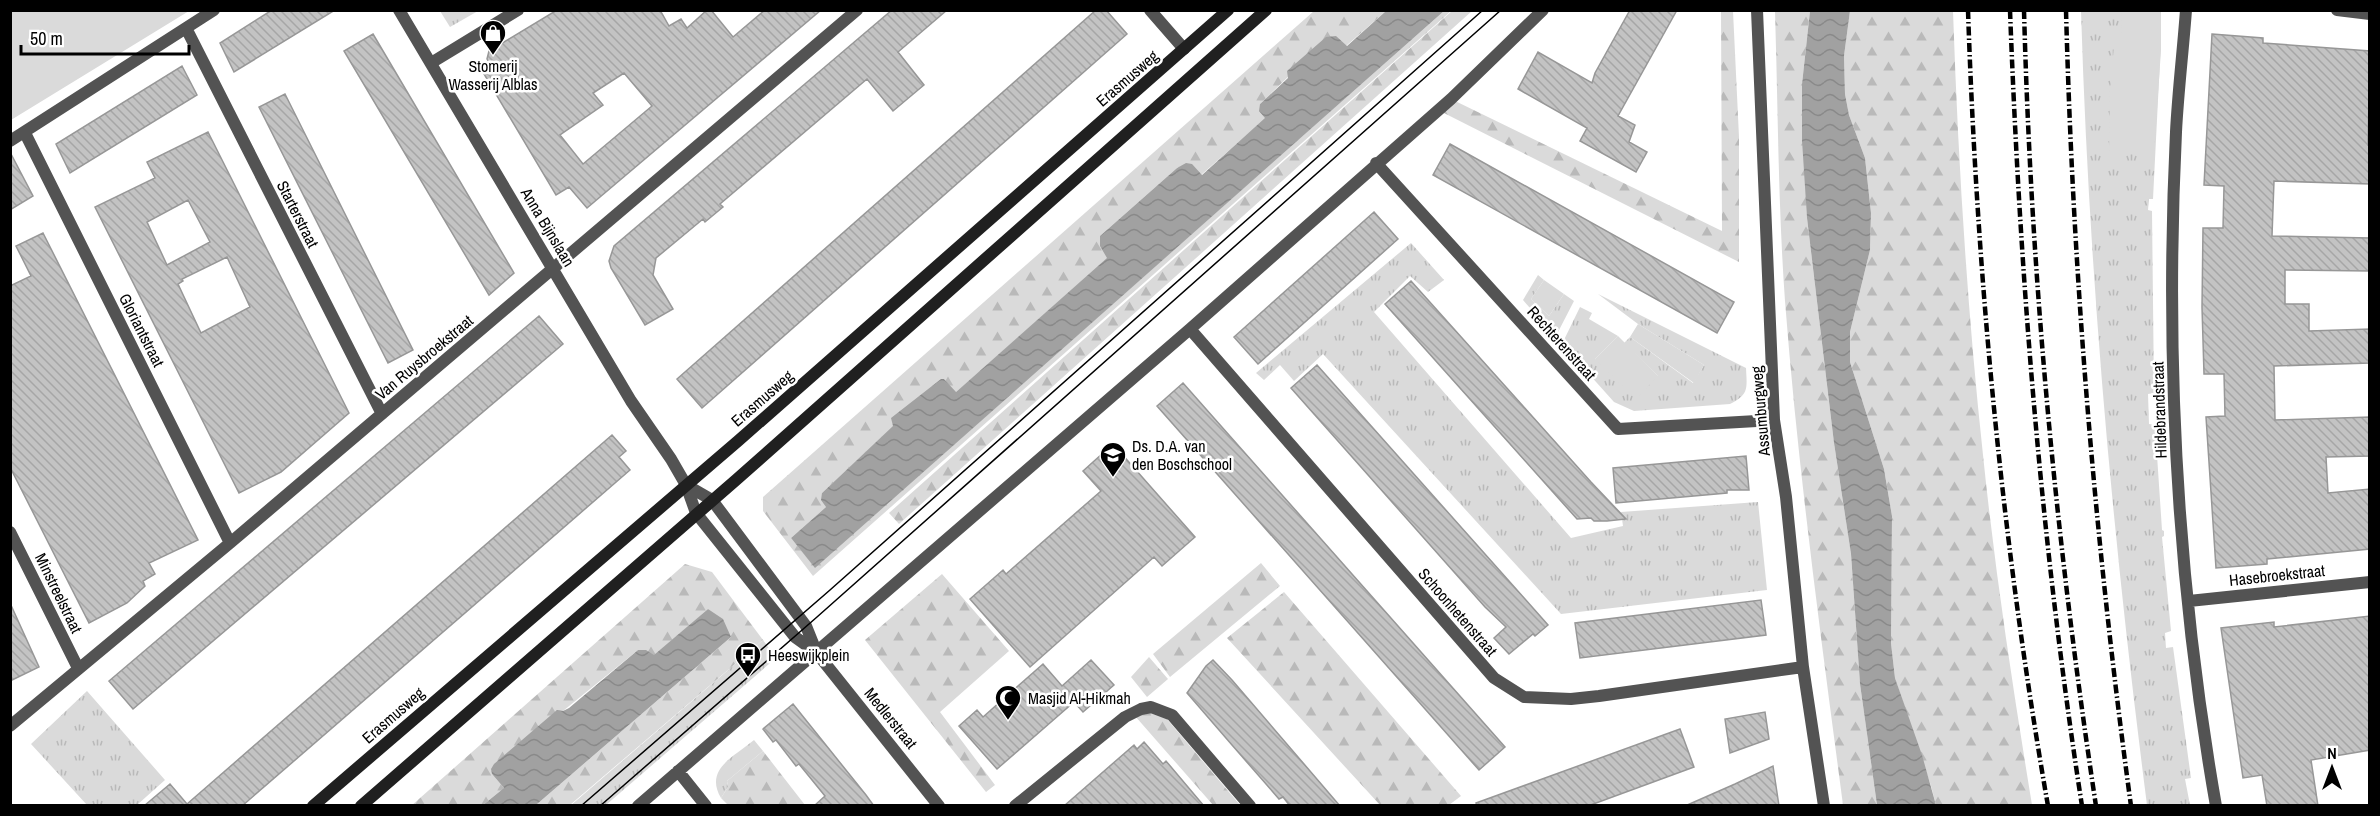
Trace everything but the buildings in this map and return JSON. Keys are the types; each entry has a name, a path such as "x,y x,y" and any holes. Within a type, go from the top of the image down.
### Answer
{"main road":[{"name":"Erasmusweg","path":"313,806 686,485 1228,10"},
{"path":"361,806 712,500 1266,10"}],"street":[{"path":"10,141 214,10"},
{"name":"Anna Bijnslaan","path":"399,10 631,401 654,430 686,485"},
{"path":"431,63 518,10"},
{"name":"Van Ruysbroekstraat","path":"10,726 230,543 858,10"},
{"path":"1150,10 1184,49"},
{"path":"638,806 1190,329 1451,99 1543,10"},
{"name":"Assumburgweg","path":"1757,10 1774,420 1786,497 1803,667 1824,806"},
{"name":"Hildebrandstraat","path":"2186,10 2176,133 2172,291 2175,404 2189,601 2201,708 2216,806"},
{"path":"2337,10 2370,14"},
{"name":"Starterstraat","path":"186,28 382,414"},
{"name":"Gloriantstraat","path":"25,133 230,543"},
{"name":"Rechterenstraat","path":"1376,164 1618,429 1774,420"},
{"name":"Schoonhetenstraat","path":"1190,329 1494,678 1524,697 1571,699 1599,696 1803,667"},
{"path":"686,485 712,500"},
{"name":"Medlerstraat","path":"686,485 696,513 795,637 816,652 939,806"},
{"name":"Medlerstraat","path":"712,500 806,626 816,652"},
{"name":"Minstreelstraat","path":"10,532 78,668"},
{"name":"Hasebroekstraat","path":"2189,601 2370,582"},
{"path":"1015,806 1125,717 1151,707 1172,715 1250,806"},
{"path":"678,771 706,806"}],"green space":[{"path":"11,10 189,10 189,11 11,120"},
{"path":"1453,10 1472,11 899,524 889,513"},
{"path":"440,11 478,11 450,27"},
{"path":"1314,11 1386,11 1346,46 1288,77 1260,104 1266,118 1201,175 1186,164 1177,168 1100,236 1100,245 1108,258 955,393 944,379 822,493 826,507 791,538 815,567 1444,11 1451,11 813,576 763,511 763,497"},
{"path":"1721,11 1733,11 1739,137 1739,262 1438,110 1451,99 1722,231"},
{"path":"1775,11 1810,11 1802,84 1807,218 1834,443 1851,554 1860,684 1877,805 1843,805 1818,617 1796,428 1785,301"},
{"path":"1850,11 1953,11 1964,233 1977,400 1999,587 2032,805 1936,805 1895,678 1891,643 1892,516 1884,469 1850,362 1850,332 1870,250 1871,213 1865,158 1849,115 1845,94 1844,56"},
{"path":"2081,11 2161,11 2153,199 2149,199 2148,210 2152,211 2154,393 2148,394 2149,424 2155,425 2162,530 2164,531 2162,537 2171,631 2165,633 2166,648 2173,647 2191,778 2185,779 2190,805 2147,805 2123,607 2104,409 2090,210"},
{"path":"2122,11 2161,11 2161,50 2154,154 2109,152 2110,90 2115,35 2121,35"},
{"path":"1411,243 1444,280 1428,292 1410,276 1374,312 1571,538 1623,526 1621,512 1758,502 1767,590 1561,614 1323,354 1294,381 1280,365 1264,380 1256,373"},
{"path":"1538,275 1544,280 1531,299 1549,316 1564,294 1574,301 1557,334 1553,334 1523,300"},
{"path":"1544,280 1564,294 1549,316 1531,299"},
{"path":"1598,294 1746,368 1744,394 1730,404 1634,411 1614,402 1562,344 1580,307 1592,313 1589,319 1618,336 1595,359 1658,376 1624,343 1630,337 1693,383 1704,365 1638,324"},
{"path":"1638,324 1704,365 1694,383 1630,337"},
{"path":"1618,336 1658,376 1636,399 1595,359"},
{"path":"1261,563 1280,586 1170,677 1153,654"},
{"path":"685,564 712,572 763,640 570,805 536,805 731,637 708,609 654,656 638,650 563,711 492,774 504,788 483,805 411,806"},
{"path":"942,574 1009,651 940,712 995,785 986,792 865,640"},
{"path":"1284,592 1461,796 1449,805 1380,805 1227,638"},
{"path":"763,640 776,658 606,805 570,806"},
{"path":"1149,657 1168,679 1147,697 1131,677"},
{"path":"87,691 165,780 137,805 87,805 31,744"},
{"path":"1155,705 1240,805 1213,805 1135,716"},
{"path":"754,740 763,751 727,781 728,787 721,798 716,779 719,771 730,758"},
{"path":"763,751 805,805 728,805 721,798 728,787 727,781"}],"water":[{"path":"1386,11 1444,11 815,568 791,538 826,507 821,500 822,493 893,426 891,418 941,379 944,379 956,392 1107,258 1100,246 1100,236 1177,168 1186,163 1192,164 1202,175 1265,118 1259,111 1260,104 1288,78 1287,71 1326,37 1336,36 1347,46"},
{"path":"1810,11 1850,11 1844,56 1845,94 1849,115 1865,158 1871,213 1870,250 1850,332 1850,362 1884,469 1892,516 1891,643 1895,678 1922,755 1936,805 1877,805 1860,684 1851,554 1834,443 1807,218 1802,140 1802,84"},
{"path":"708,609 723,619 731,637 536,805 483,805 504,788 492,774 491,769 494,764 557,710 563,711 569,708 638,650 646,650 654,655"}],"tram line":[{"path":"581,806 830,590 1483,10"},
{"path":"600,806 817,617 1501,10"}],"railway":[{"path":"1968,10 1978,210 1994,410 2017,608 2048,806"},
{"path":"2010,10 2026,310 2034,409 2055,608 2082,806"},
{"path":"2024,10 2027,110 2039,310 2057,509 2096,806"},
{"path":"2066,10 2080,309 2096,508 2131,806"}],"place":[{"name":"Stomerij Wasserij Alblas","path":"493,56"},
{"name":"Ds. D.A. van den Boschschool","path":"1113,478"},
{"name":"Heeswijkplein","path":"748,678"},
{"name":"Masjid Al-Hikmah","path":"1008,721"}]}
